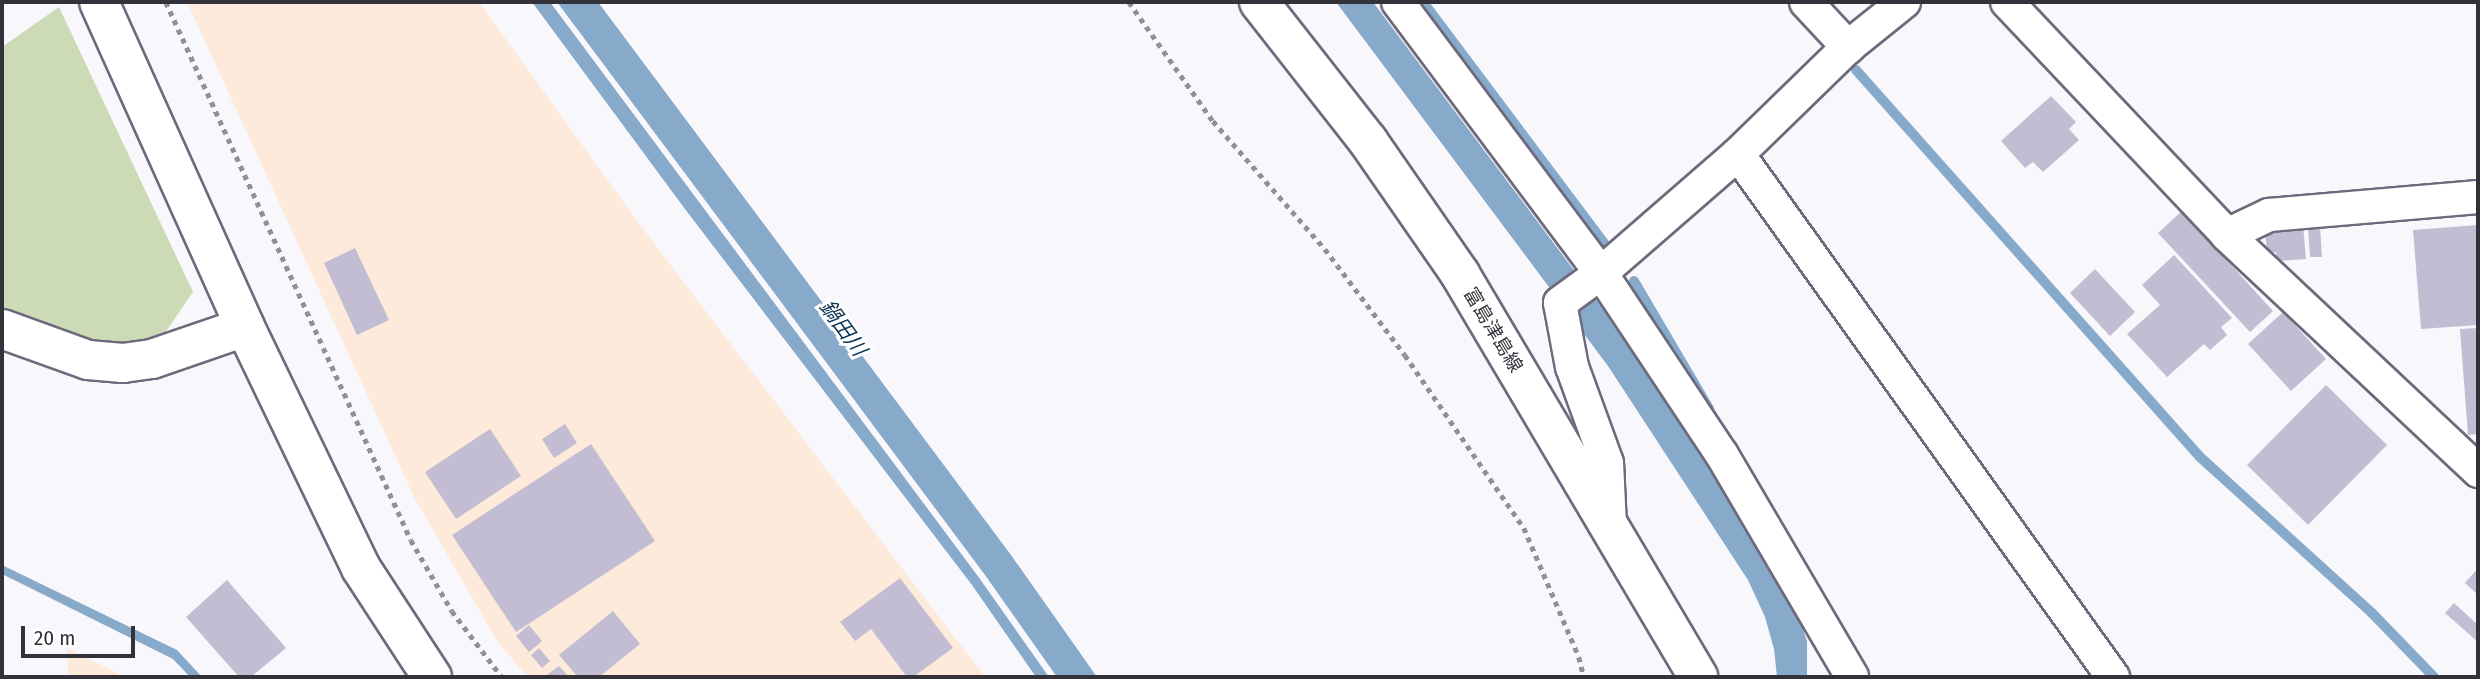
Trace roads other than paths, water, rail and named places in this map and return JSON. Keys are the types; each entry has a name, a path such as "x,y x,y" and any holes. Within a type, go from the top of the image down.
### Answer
{"street":[{"path":"99,2 245,327 361,568 432,677"},
{"path":"1398,2 1722,455 1852,677"},
{"path":"1806,2 1848,47"},
{"path":"1610,526 1607,463 1572,367 1560,303 1595,278 1738,154 1848,47 1904,2"},
{"path":"2007,2 2227,235 2478,471"},
{"name":"富島津島線","path":"1266,4 1368,141 1460,274 1698,677"},
{"path":"1738,154 2113,677"},
{"path":"2227,235 2269,215 2478,197"},
{"path":"2,329 88,360 123,363 152,359 245,327"}],"water":[{"path":"532,2 550,2 980,579 1049,677 1036,677 972,585 685,209"},
{"path":"557,2 598,2 1011,555 1097,677 1057,677 985,575"},
{"path":"1336,2 1373,2 1603,309 1767,552 1795,606 1807,641 1807,677 1777,677 1774,649 1765,617 1748,580 1608,366"},
{"path":"2,565 177,650 202,677 190,677 173,659 2,574"}],"waterway":[{"path":"1423,2 1607,247"},
{"path":"1856,70 2200,457 2372,613 2434,677"},
{"path":"1634,281 1709,409"}],"water label":[{"name":"鍋田川","path":"843,328"}]}
